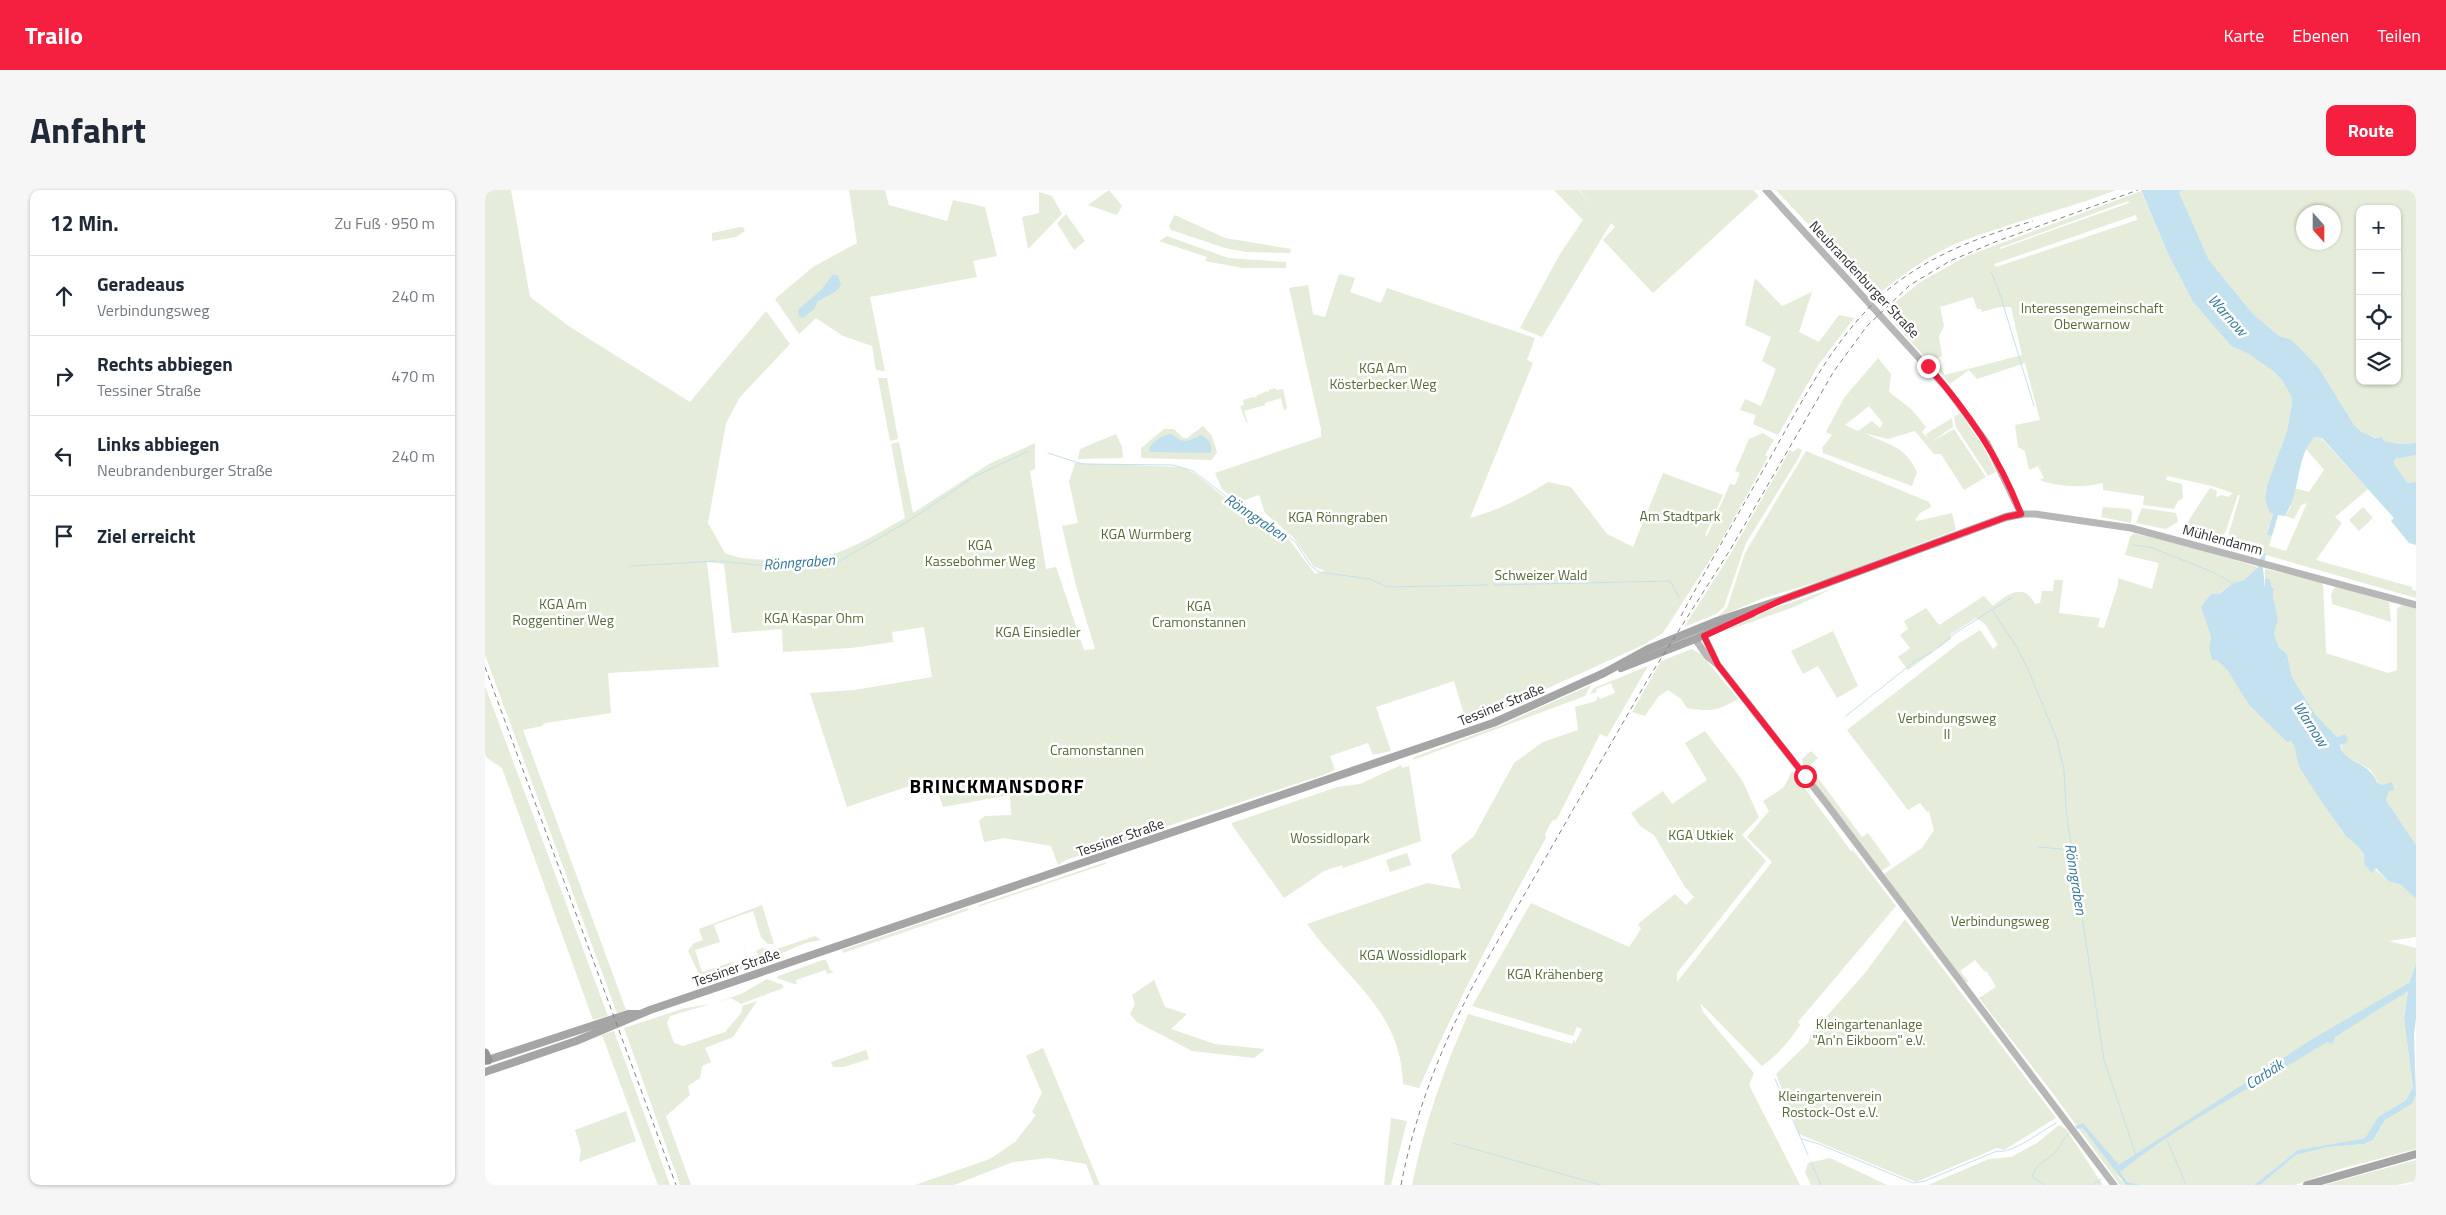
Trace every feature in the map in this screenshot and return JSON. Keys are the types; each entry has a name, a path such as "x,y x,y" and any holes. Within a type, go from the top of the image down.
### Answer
{"main road":[{"name":"Neubrandenburger Straße","path":"1766,190 1921,358 1960,405 1987,443 2021,514"},
{"name":"Mühlendamm","path":"2021,514 2035,514 2125,527 2274,565 2416,605"},
{"name":"Tessiner Straße","path":"486,1058 639,1014 1469,732 1604,673 1648,650 1701,628 2006,517 2021,514"},
{"name":"Tessiner Straße","path":"1604,673 1641,662 1704,636 1784,599"},
{"path":"1701,628 1718,665 1805,776 2114,1185"},
{"path":"1691,632 1707,656 1718,665"},
{"name":"Tessiner Straße","path":"488,1071 576,1041 601,1026"},
{"path":"486,1058 488,1071"},
{"path":"2307,1185 2416,1154"}],"green space":[{"path":"485,190 511,190 530,297 570,327 690,402 766,311 790,344 740,397 726,423 708,523 725,553 746,558 788,561 824,557 871,538 905,518 891,444 899,442 913,513 989,464 1035,443 1035,469 1030,471 1046,569 1056,567 1084,650 1095,649 1076,586 1062,526 1078,523 1069,482 1075,463 1181,467 1194,473 1239,509 1287,537 1315,574 1325,571 1313,566 1293,537 1265,513 1259,495 1238,502 1222,489 1215,473 1321,437 1321,429 1289,288 1308,285 1313,314 1325,317 1339,274 1355,278 1350,292 1381,303 1387,288 1535,338 1527,360 1533,363 1470,518 1511,503 1548,482 1571,487 1607,534 1633,547 1663,473 1723,495 1705,535 1707,536 1730,484 1735,485 1740,473 1735,471 1749,439 1763,433 1774,440 1765,455 1768,457 1715,552 1663,633 1643,645 1467,725 1454,681 1376,707 1391,751 1373,755 1368,743 1330,756 1335,770 1323,775 1171,825 1110,848 1107,847 1066,860 1058,865 1051,846 1004,838 984,842 979,821 985,816 1011,815 1010,795 943,807 933,778 847,807 810,693 854,690 932,677 924,627 892,632 893,642 851,648 783,652 782,629 732,633 724,564 707,562 719,667 608,673 611,713 545,723 542,726 523,730 626,1010 617,1013 485,655"},
{"path":"849,190 885,190 889,205 947,221 953,200 985,207 997,256 973,261 977,277 870,297 885,371 876,370 872,346 843,336 816,318 799,334 775,299 813,267 857,243"},
{"path":"1109,190 1122,206 1117,215 1088,205"},
{"path":"1554,190 1578,190 1591,203 1579,190 1753,190 1759,196 1653,293 1603,240 1615,227 1611,223 1542,337 1520,328 1560,254 1583,220"},
{"path":"1776,190 2116,190 1999,228 1948,247 1904,274 1873,298 1870,294 1871,291"},
{"path":"2178,190 2416,190 2416,443 2400,444 2384,441 2383,438 2371,436 2357,428 2319,368 2290,339 2279,336 2253,314 2209,260"},
{"name":"Interessengemeinschaft Oberwarnow","path":"2141,191 2169,256 2193,302 2231,346 2247,353 2273,371 2282,380 2291,396 2292,404 2287,431 2267,487 2265,499 2273,513 2267,535 2272,536 2269,546 2286,551 2307,503 2301,505 2294,519 2285,516 2290,509 2295,488 2309,492 2324,470 2306,449 2310,441 2315,437 2321,438 2368,489 2335,517 2342,523 2316,560 2412,587 2412,590 2416,591 2416,598 2266,555 2262,553 2264,545 2230,537 2229,533 2240,495 2238,495 2225,533 2221,537 2187,529 2185,526 2210,488 2217,491 2216,497 2222,495 2228,497 2233,493 2212,486 2167,476 2166,480 2182,484 2183,498 2178,501 2174,509 2143,505 2144,496 2103,490 2103,483 2088,486 2071,486 2040,480 2044,478 2038,466 2029,470 2025,451 2018,447 2015,425 2040,420 2025,363 1977,379 1969,370 1950,384 1935,366 1939,363 1945,375 2022,355 2011,307 2000,307 1982,312 1981,309 1977,309 1973,297 1940,307 1944,326 1939,336 1942,356 1929,362 1884,311 1922,281 1967,256","holes":["2128,201 2129,203 1999,248","2136,215 2137,220 1996,267 1994,264"]},
{"path":"1039,192 1052,196 1062,214 1028,249 1022,217 1039,213"},
{"path":"1066,214 1085,241 1074,250 1057,223"},
{"path":"1175,215 1225,238 1291,249 1290,253 1246,252 1225,248 1171,230 1169,226"},
{"path":"743,227 745,231 736,237 713,241 712,239 712,233"},
{"path":"1167,236 1228,258 1286,262 1286,268 1243,268 1205,261 1207,257 1159,241"},
{"path":"1755,278 1782,306 1812,292 1799,332 1819,342 1839,315 1854,318 1819,364 1778,435 1753,424 1756,415 1740,410 1745,399 1761,406 1776,369 1762,361 1771,337 1745,325"},
{"path":"1878,358 1891,374 1889,392 1911,409 1926,427 1922,432 1928,438 1926,434 1952,418 1953,427 1931,442 1954,429 1986,477 1964,490 1941,454 1934,454 1915,431 1888,439 1864,433 1895,447 1907,456 1917,472 1912,486 1823,453 1822,448 1832,435 1826,432 1844,398","holes":["1869,406 1883,423 1880,428 1872,421 1858,431 1845,425"]},
{"path":"878,378 887,378 898,439 890,441"},
{"path":"1275,388 1276,390 1283,389 1287,408 1284,411 1281,398 1265,403 1265,405 1244,411 1248,423 1246,422 1240,406 1244,405 1243,400 1253,397 1257,398 1256,396 1267,391 1268,393 1269,390"},
{"path":"1960,413 1983,446 1996,472 1988,476 1956,427 1954,417"},
{"path":"1203,426 1212,436 1217,452 1212,460 1141,458 1141,448 1164,429 1174,429 1183,438 1187,438"},
{"path":"1116,434 1122,447 1123,458 1078,459 1080,449"},
{"path":"1798,448 1802,450 1798,459 1746,543 1724,607 1716,614 1684,627 1727,560 1790,450 1793,452"},
{"path":"1806,451 1929,502 1931,507 1920,513 1915,520 1917,521 1952,513 1956,530 1827,579 1761,599 1716,618 1727,608 1745,553"},
{"path":"2416,455 2416,482 2407,483 2394,463 2395,459"},
{"path":"2103,507 2129,509 2132,512 2131,523 2101,517"},
{"path":"2363,507 2373,518 2359,531 2349,520"},
{"path":"2142,508 2176,513 2178,522 2166,529 2136,523"},
{"path":"2134,533 2191,547 2258,567 2244,580 2233,583 2201,607 2211,637 2209,648 2212,660 2217,659 2227,670 2249,705 2287,741 2291,741 2296,747 2299,766 2343,833 2360,847 2365,860 2388,881 2401,885 2416,899 2416,937 2389,941 2416,948 2416,964 2409,983 2404,1019 2413,1087 2406,1100 2378,1117 2365,1138 2298,1150 2254,1185 2141,1185 2127,1182 2116,1175 2126,1185 2120,1185 2049,1088 1979,998 1996,987 1986,970 1985,972 1975,960 1960,971 1969,982 1964,982 1884,874 1922,848 1934,830 1929,811 1927,812 1920,803 1908,810 1847,730 1958,644 1980,630 1993,649 1998,645 1985,624 1976,618 1951,634 1951,639 1908,670 1898,657 1910,648 1900,635 1908,629 1904,621 1926,608 1939,625 1984,596 1993,606 2015,592 2026,593 2035,604 2040,603 2042,591 2053,591 2054,580 2063,580 2059,613 2100,618 2098,627 2104,628 2118,585 2118,578 2152,589 2159,563 2125,555 2130,537"},
{"path":"2265,569 2323,582 2326,653 2388,673 2397,670 2397,609 2402,605 2416,609 2416,845 2386,800 2382,785 2370,770 2344,753 2342,742 2344,734 2337,737 2315,714 2292,677 2287,654 2279,647 2274,634 2278,619 2273,596 2274,589 2265,578"},
{"path":"2338,587 2389,602 2391,622 2332,604 2331,595 2334,588"},
{"path":"1834,588 1794,607 1723,632 1771,609"},
{"path":"1833,631 1858,686 1837,698 1818,666 1803,674 1791,651"},
{"path":"1692,649 1701,654 1738,699 1714,710 1687,708 1681,699 1668,690 1658,697 1645,716 1632,712 1661,661"},
{"name":"KGA Wossidlopark","path":"1648,666 1607,737 1600,734 1557,819 1552,821 1545,834 1546,838 1496,930 1419,1088 1403,1084 1400,1058 1393,1036 1382,1016 1369,997 1307,924 1427,883 1461,889 1451,855 1474,836 1514,763 1543,742 1578,730 1575,707 1596,701 1598,696 1600,699 1615,693 1611,683 1596,689 1597,692 1590,694 1594,688"},
{"path":"1591,685 1585,696 1413,760 1414,757 1501,725"},
{"path":"485,686 608,1016 593,1020 502,768 487,758 485,753"},
{"path":"1705,731 1742,780 1759,817 1742,835 1766,861 1677,973 1677,982 1772,862 1747,837 1769,811 1763,801 1784,787 1792,771 1851,851 1853,850 1896,906 1798,1022 1800,1025 1788,1042 1762,1066 1700,1003 1703,1012 1754,1073 1749,1085 1800,1185 1412,1185 1422,1141 1436,1098 1468,1014 1572,1044 1574,1039 1575,1043 1582,1029 1577,1027 1573,1036 1472,1006 1531,903 1629,947 1641,929 1638,924 1675,894 1686,905 1694,897 1685,887 1654,835 1640,826 1631,813 1663,791 1672,804 1707,780 1685,743"},
{"path":"1811,751 1818,758 1809,766 1862,837 1868,833 1891,865 1881,871 1804,769 1802,759"},
{"name":"Wossidlopark","path":"1401,765 1402,768 1409,766 1421,841 1343,868 1342,865 1324,871 1284,898 1232,825 1232,823 1337,787 1360,784"},
{"path":"1407,853 1411,865 1390,872 1386,860"},
{"path":"1106,862 1106,864 978,907 979,905"},
{"path":"762,905 774,944 768,944 761,937 753,911 714,925 720,942 695,950 702,972 732,962 737,965 743,963 742,959 746,957 744,941 748,967 724,975 699,974 688,951 694,943 703,940 699,929"},
{"path":"967,908 969,910 843,953 842,950"},
{"path":"1905,919 2056,1118 2004,1150 1997,1148 1916,1182 1799,1134 1776,1074 1808,1043 1811,1034 1865,973"},
{"path":"815,936 821,940 806,943 762,961 756,951 762,948 774,950"},
{"path":"826,960 830,970 834,972 827,974 825,970 796,980 797,984 777,978 778,976"},
{"path":"767,979 783,985 783,988 741,1004 731,998 714,1003 741,994"},
{"path":"1154,980 1165,1007 1187,1014 1171,1029 1215,1044 1265,1049 1254,1058 1192,1051 1137,1022 1130,1014 1135,1004 1132,995"},
{"path":"757,1001 733,1037 705,1048 711,1062 702,1066 700,1078 688,1086 690,1095 666,1116 691,1185 680,1185 624,1028 685,1008 710,1004 670,1016 667,1023 674,1043 683,1046 725,1032 742,1012 742,1006"},
{"path":"614,1031 670,1185 658,1185 602,1035"},
{"path":"1043,1048 1100,1185 1094,1185 1086,1164 1048,1158 1013,1162 954,1185 915,1185 990,1159 1015,1142 1036,1115 1032,1112 1042,1093 1026,1056"},
{"path":"866,1050 869,1059 844,1067 833,1067 831,1062"},
{"path":"2416,1095 2416,1149 2340,1169 2295,1185 2260,1185 2296,1155 2328,1147 2366,1144 2373,1140 2385,1120 2412,1104"},
{"path":"626,1111 636,1141 579,1162 581,1150 575,1130"},
{"path":"1391,1118 1407,1121 1391,1185 1384,1185"},
{"path":"2059,1125 2066,1129 2103,1185 1928,1185 1989,1159 2011,1157 2037,1143"},
{"path":"1830,1158 1887,1185 1811,1185 1805,1172 1808,1163"},
{"path":"2416,1160 2416,1181 2397,1185 2324,1185"}],"water":[{"name":"Warnow","path":"2141,190 2178,190 2209,260 2253,314 2279,336 2290,339 2319,368 2354,425 2362,432 2375,438 2382,437 2384,441 2400,444 2416,443 2416,455 2395,459 2394,463 2407,483 2416,482 2416,545 2409,543 2391,521 2394,518 2322,438 2315,437 2303,456 2290,506 2285,516 2278,515 2272,536 2267,535 2273,514 2270,513 2265,499 2267,486 2287,431 2292,404 2291,396 2282,380 2273,371 2247,353 2231,346 2193,302 2169,256"},
{"path":"833,274 838,276 841,285 839,288 818,301 814,309 803,318 799,317 798,310 822,289"},
{"path":"1171,434 1183,441 1201,435 1209,442 1211,453 1150,452 1149,448 1156,441 1161,437"},
{"name":"Warnow","path":"2262,553 2266,554 2263,568 2265,589 2265,578 2270,580 2271,586 2274,589 2273,596 2278,619 2274,634 2279,647 2287,654 2292,677 2315,714 2337,737 2345,734 2348,739 2346,743 2340,745 2346,756 2368,769 2377,782 2382,785 2392,782 2394,790 2389,791 2386,800 2416,845 2416,899 2401,885 2388,881 2376,868 2372,873 2364,864 2365,860 2362,852 2344,833 2302,771 2298,763 2295,747 2291,741 2287,742 2249,705 2227,670 2217,660 2212,660 2209,648 2211,637 2201,607 2211,594 2219,594 2233,583 2244,580 2258,567"},
{"path":"2416,964 2416,1018 2414,1034 2416,1095 2412,1104 2385,1120 2373,1140 2365,1144 2328,1147 2296,1155 2260,1185 2254,1185 2298,1150 2365,1138 2378,1117 2406,1100 2413,1087 2404,1019 2408,991 2335,1037 2332,1044 2327,1042 2195,1120 2144,1153 2120,1172 2127,1182 2141,1185 2126,1185 2083,1128 2077,1129 2075,1126 2083,1123 2119,1165 2314,1038 2409,983"}],"waterway":[{"path":"2178,191 2182,190"},
{"path":"1991,272 1999,291 2034,406"},
{"name":"Rönngraben","path":"720,561 776,567 836,563 910,520 972,478 1028,451"},
{"name":"Rönngraben","path":"1048,453 1082,464 1173,465 1193,471 1240,507 1285,533 1296,543 1310,565 1319,572 1370,579 1387,587 1488,585"},
{"path":"2133,545 2150,547 2215,573 2232,583"},
{"name":"Rönngraben","path":"631,566 716,561"},
{"name":"Rönngraben","path":"1494,585 1670,581 1679,597"},
{"path":"1936,649 1955,633 2011,598"},
{"name":"Rönngraben","path":"1993,611 2016,646 2028,669 2057,740 2064,770 2066,811 2104,1060 2136,1155"},
{"path":"1846,716 1915,661 1932,652"},
{"path":"2038,847 2072,850"},
{"path":"1775,1079 1808,1155"},
{"path":"1802,1139 1819,1144 1913,1183 1925,1181 1997,1151 2018,1146 2056,1123"},
{"path":"2046,1185 2032,1177 2037,1167 2053,1155 2071,1131"},
{"path":"2167,1140 2186,1185"},
{"path":"1453,1143 1601,1185"},
{"path":"1811,1162 1821,1185"},
{"name":"Carbäk","path":"2093,1185 2101,1179"}],"railway":[{"path":"1401,1185 1415,1128 1434,1072 1457,1018 1484,965 1648,679 1730,550 1834,371 1867,326 1910,285 1950,261 1995,242 2138,190"},
{"path":"1681,616 1811,385 1839,343 1871,305 1906,276 1940,256 1976,240 2033,221"},
{"path":"485,667 676,1185"}],"district":[{"name":"BRINCKMANSDORF","path":"997,785"}],"route":[{"path":"1805,776 1718,665 1704,636 1784,599 2006,517 2021,514 1987,443 1947,388 1928,366"}],"park label":[{"name":"KGA Am Kösterbecker Weg","path":"1383,376"},
{"name":"Am Stadtpark","path":"1680,515"},
{"name":"KGA Rönngraben","path":"1338,516"},
{"name":"KGA Wurmberg","path":"1146,533"},
{"name":"KGA Kassebohmer Weg","path":"980,552"},
{"name":"Schweizer Wald","path":"1541,574"},
{"name":"KGA Am Roggentiner Weg","path":"563,612"},
{"name":"KGA Cramonstannen","path":"1199,614"},
{"name":"KGA Kaspar Ohm","path":"814,617"},
{"name":"KGA Einsiedler","path":"1038,631"},
{"name":"Verbindungsweg II","path":"1947,726"},
{"name":"Cramonstannen","path":"1097,749"},
{"name":"KGA Utkiek","path":"1701,834"},
{"name":"Verbindungsweg","path":"2000,920"},
{"name":"KGA Krähenberg","path":"1555,973"},
{"name":"Kleingartenanlage \"An'n Eikboom\" e.V.","path":"1869,1032"},
{"name":"Kleingartenverein Rostock-Ost e.V.","path":"1830,1104"}]}
